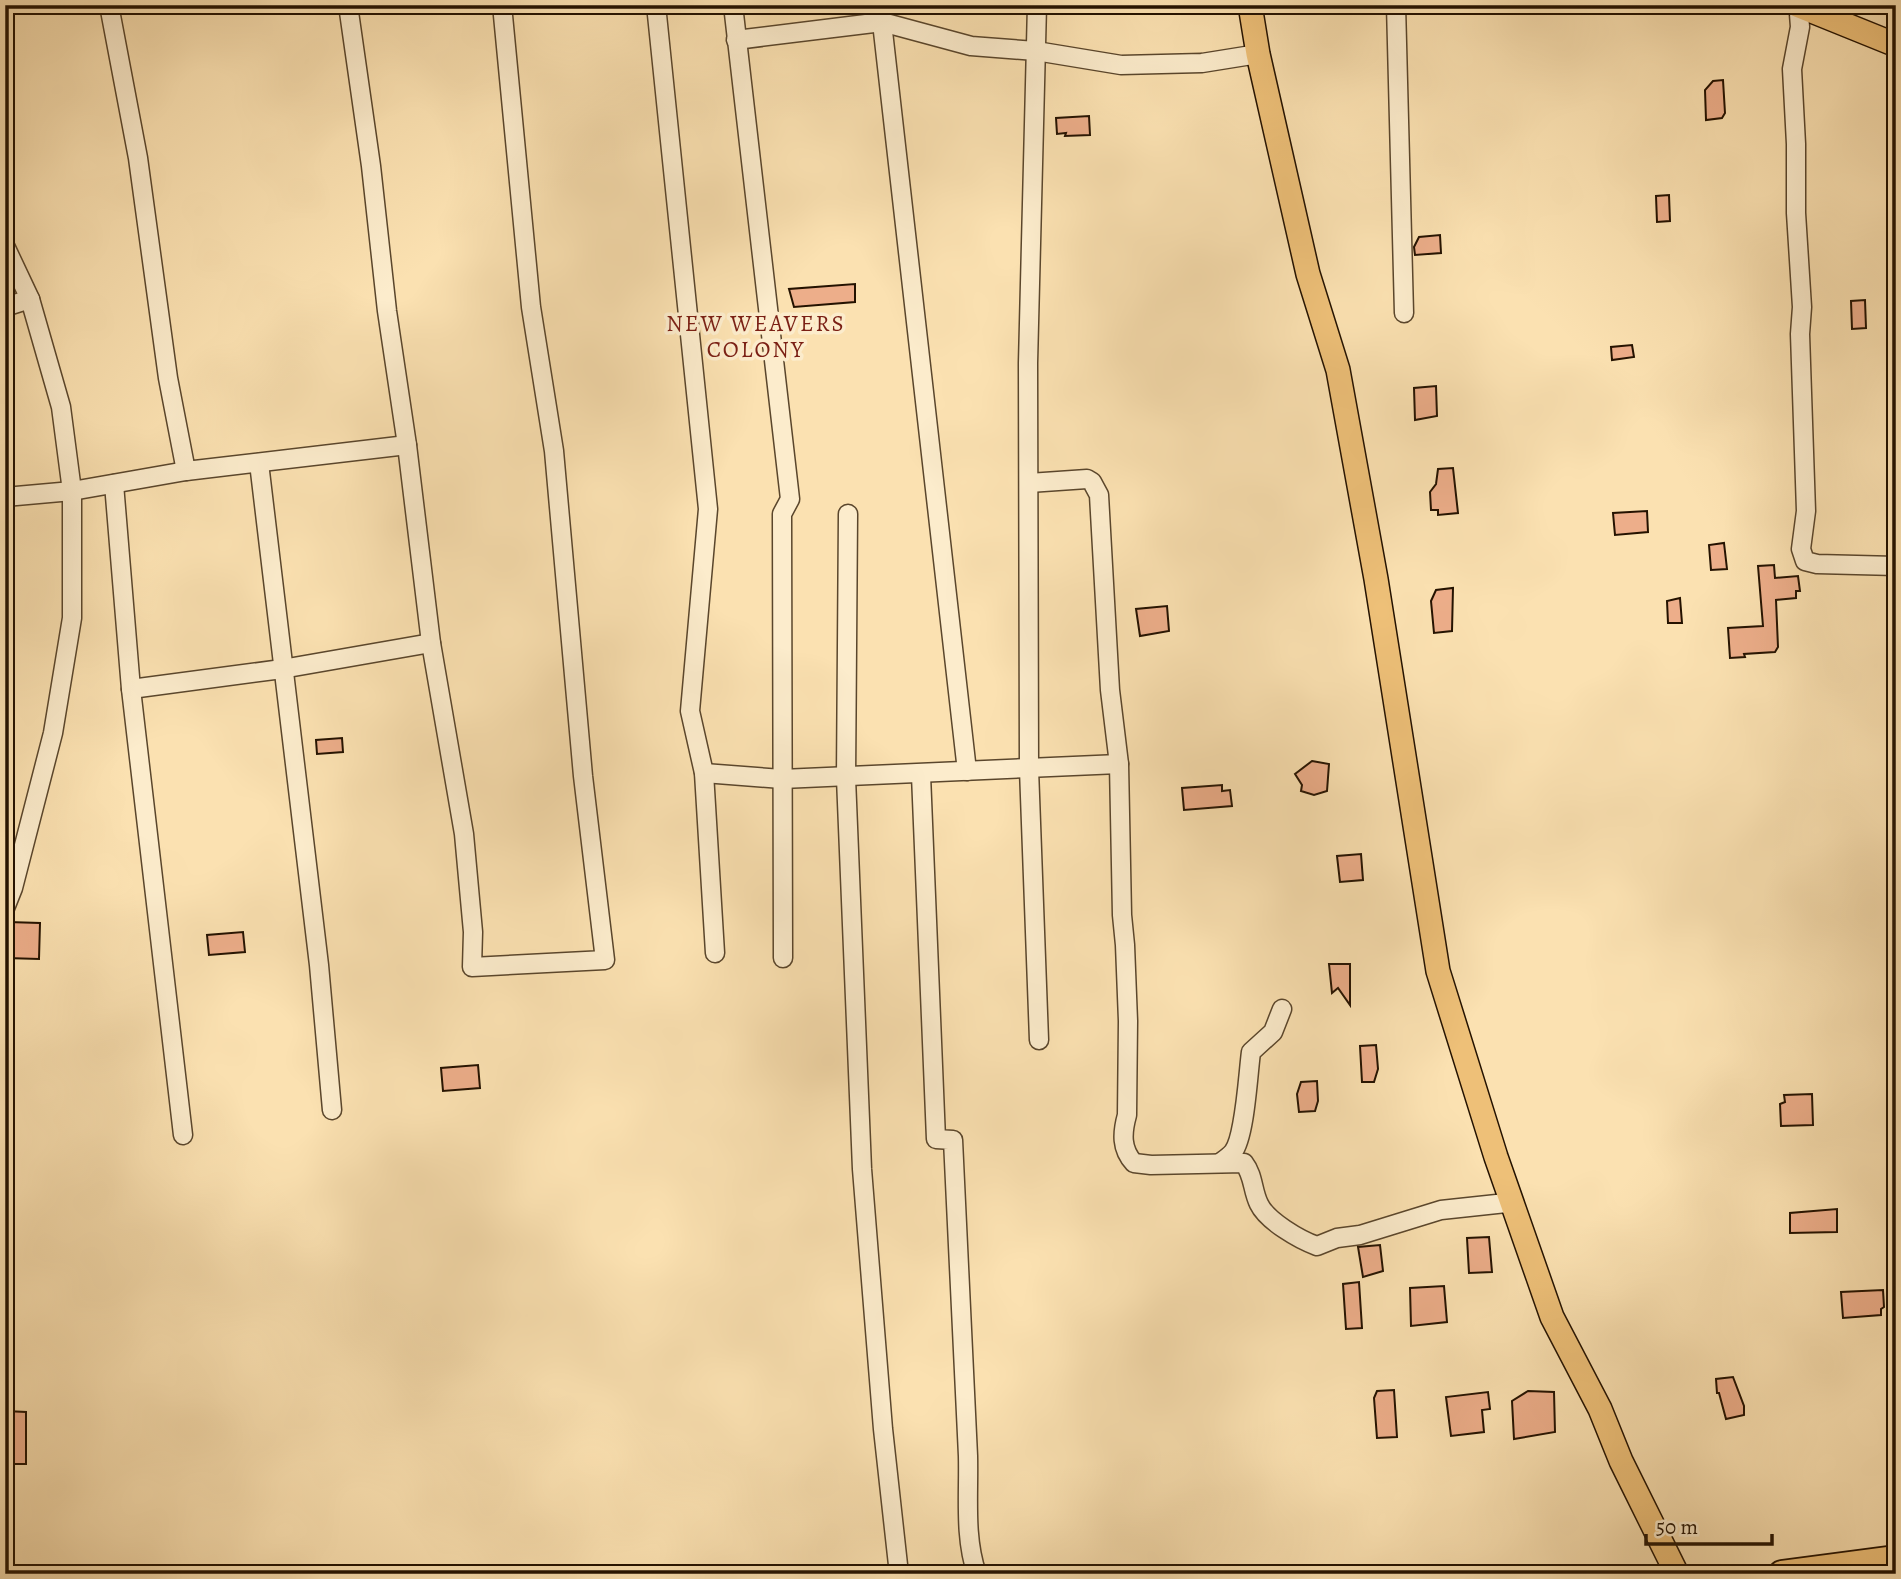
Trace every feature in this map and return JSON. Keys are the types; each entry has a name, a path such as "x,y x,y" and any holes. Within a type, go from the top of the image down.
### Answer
{"highway":[{"path":"1782,1574 1896,1559"}],"main road":[{"path":"1250,5 1258,54 1308,274 1338,370 1378,592 1438,971 1496,1157 1552,1317 1600,1409 1621,1461 1677,1574"},
{"path":"1800,6 1896,45"}],"street":[{"path":"109,5 138,158 168,378 186,471"},
{"path":"348,5 431,643 464,834 473,932 472,967 605,960 583,776 554,451 531,307 502,5"},
{"path":"656,5 708,509 690,711 704,773 715,953"},
{"path":"733,5 790,499 782,514 783,958"},
{"path":"1037,5 1028,363 1028,769 1039,1040"},
{"path":"1396,5 1404,313"},
{"path":"1800,6 1800,27 1792,69 1796,122 1796,213 1802,307 1800,334 1805,452 1806,510 1801,549 1805,561 1817,564 1896,566"},
{"path":"736,40 881,14 971,46 1036,51 1121,65 1202,63 1258,54"},
{"path":"881,14 967,771"},
{"path":"5,246 30,299 61,407 72,491 72,618 52,733 13,888 5,908"},
{"path":"5,307 30,299"},
{"path":"5,497 72,491 186,471 407,445"},
{"path":"258,463 319,965 332,1110"},
{"path":"1029,483 1087,479 1092,482 1099,495 1110,690 1119,764 1122,915 1128,1021 1124,1152 1134,1163 1151,1165 1244,1163 1254,1181 1259,1206 1268,1216 1304,1241 1317,1246 1337,1237 1360,1235 1441,1210 1506,1203 1514,1206"},
{"path":"114,484 131,689 183,1135"},
{"path":"848,514 846,778 862,1169 883,1429 900,1574"},
{"path":"131,689 282,669 431,643"},
{"path":"704,773 782,779 846,778 1119,764"},
{"path":"921,775 936,1139 953,1140 960,1248 971,1541 978,1574"},
{"path":"1220,1163 1234,1151 1237,1143 1244,1112 1251,1052 1273,1032 1282,1010"}],"building":[{"path":"1723,80 1725,113 1722,118 1706,120 1705,90 1713,81"},
{"path":"1089,116 1090,135 1057,134 1056,118"},
{"path":"1669,195 1670,221 1657,222 1656,196"},
{"path":"1440,235 1441,253 1415,255 1414,247 1419,237"},
{"path":"855,284 855,302 794,307 789,289"},
{"path":"1865,300 1866,328 1852,329 1851,301"},
{"path":"1632,345 1634,357 1612,360 1611,347"},
{"path":"1436,386 1437,416 1415,420 1414,388"},
{"path":"1453,468 1458,513 1438,515 1438,510 1431,510 1430,492 1436,484 1438,469"},
{"path":"1647,511 1648,532 1615,535 1613,513"},
{"path":"1724,543 1727,569 1711,570 1709,545"},
{"path":"1774,565 1775,578 1798,576 1800,591 1796,591 1796,598 1776,600 1778,647 1775,652 1744,654 1745,657 1730,658 1728,628 1763,626 1758,566"},
{"path":"1453,588 1452,631 1434,633 1431,601 1436,590"},
{"path":"1680,598 1682,623 1668,623 1667,601"},
{"path":"1167,606 1169,631 1140,636 1136,609"},
{"path":"342,738 343,752 317,754 316,740"},
{"path":"1312,761 1329,764 1327,791 1314,795 1301,791 1302,785 1295,774"},
{"path":"1222,785 1222,791 1230,790 1232,806 1184,810 1182,788"},
{"path":"1361,854 1363,880 1340,882 1337,856"},
{"path":"8,922 40,923 39,959 6,958"},
{"path":"243,932 245,952 209,955 207,935"},
{"path":"1329,964 1350,964 1350,1005 1338,988 1332,993"},
{"path":"1376,1045 1378,1069 1374,1082 1362,1082 1360,1046"},
{"path":"478,1065 480,1088 443,1091 441,1068"},
{"path":"1317,1081 1318,1101 1315,1111 1299,1112 1297,1094 1301,1082"},
{"path":"1812,1094 1813,1125 1781,1126 1780,1104 1785,1102 1784,1095"},
{"path":"1837,1209 1837,1232 1790,1233 1790,1213"},
{"path":"1489,1237 1492,1272 1469,1273 1467,1238"},
{"path":"1380,1245 1383,1271 1363,1277 1358,1247"},
{"path":"1359,1282 1362,1328 1346,1329 1343,1284"},
{"path":"1444,1286 1447,1322 1411,1326 1410,1288"},
{"path":"1883,1290 1884,1307 1881,1309 1881,1315 1843,1318 1841,1292"},
{"path":"1733,1377 1744,1406 1744,1415 1726,1419 1717,1393 1716,1379"},
{"path":"1394,1390 1397,1437 1377,1438 1374,1398 1377,1391"},
{"path":"1528,1391 1554,1392 1555,1432 1514,1439 1512,1401"},
{"path":"1488,1392 1490,1409 1482,1410 1484,1432 1451,1436 1446,1397"},
{"path":"5,1411 26,1412 26,1464 5,1464"}],"district":[{"name":"NEW WEAVERS COLONY","path":"756,336"}]}
